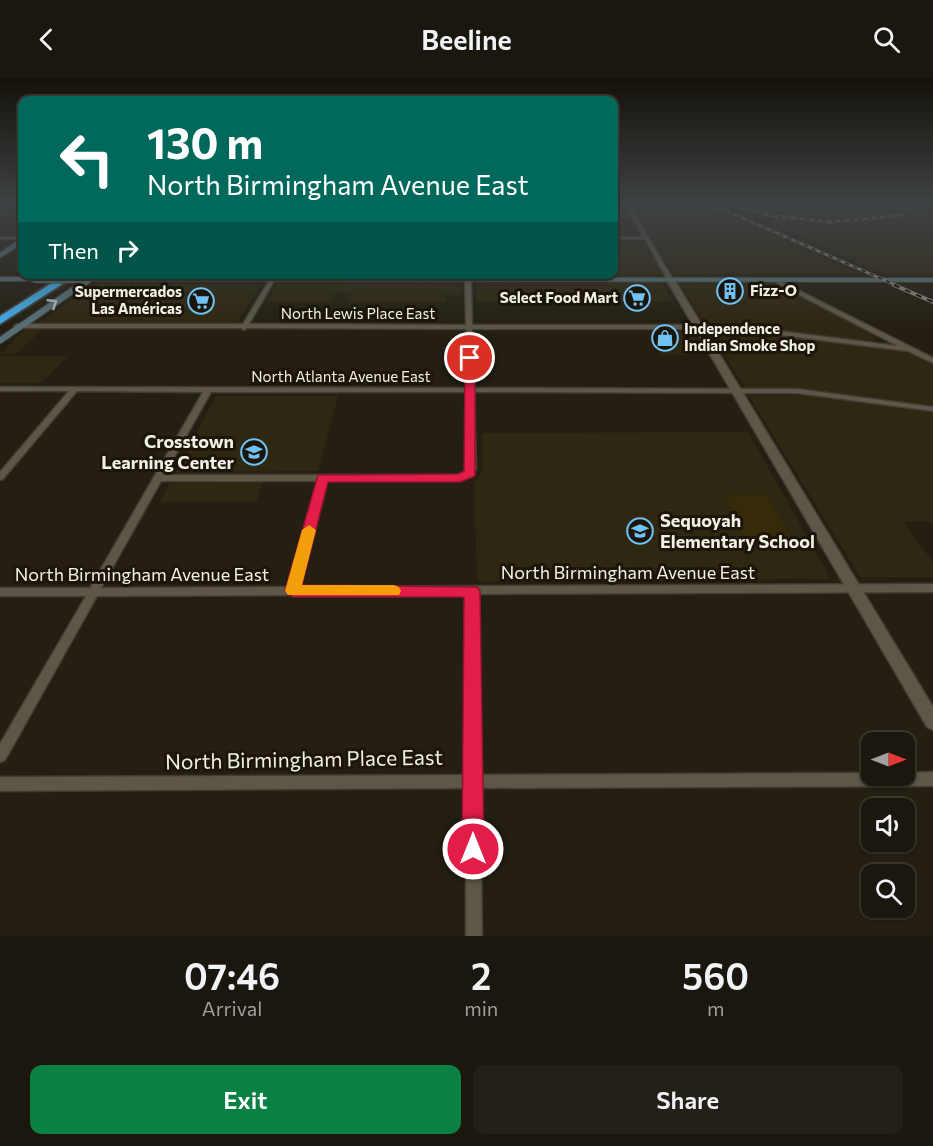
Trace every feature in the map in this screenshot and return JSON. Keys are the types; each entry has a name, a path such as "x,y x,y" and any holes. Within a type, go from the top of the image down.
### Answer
{"highway":[{"path":"0,309 47,279"},
{"path":"0,321 81,279"}],"main road":[{"path":"0,256 15,245"},
{"path":"618,278 933,279"},
{"path":"0,279 35,279"},
{"path":"0,341 82,279"}],"street":[{"path":"651,245 933,722"},
{"path":"244,328 273,279"},
{"path":"158,478 455,478 468,475 472,469 468,279"},
{"path":"780,283 933,361"},
{"name":"North Lewis Place East","path":"18,327 699,329 771,332 908,349"},
{"name":"North Atlanta Avenue East","path":"0,389 813,392 933,409"},
{"path":"0,477 75,389"},
{"path":"0,756 208,390"},
{"path":"293,591 323,478"},
{"name":"North Birmingham Avenue East","path":"0,592 933,588"},
{"path":"472,591 474,936"},
{"name":"North Birmingham Place East","path":"0,784 933,779"}],"shaded area":[{"path":"618,245 645,245 664,275 618,275 618,258 626,258 618,257"},
{"path":"655,245 796,245 861,274 674,275"},
{"path":"819,245 933,245 933,274 882,274"},
{"path":"97,283 261,284 237,323 38,323"},
{"path":"277,283 461,283 462,295 446,295 445,302 348,302 351,293 335,293 332,302 268,301"},
{"path":"476,283 662,283 673,301 477,301"},
{"path":"680,283 780,284 878,338 872,341 769,329 714,329 705,325"},
{"path":"25,330 42,330 16,354 0,354"},
{"path":"651,331 690,331 702,350 689,355 662,355"},
{"path":"711,334 777,334 908,351 933,364 933,406 816,390 745,388"},
{"path":"0,356 68,356 42,383 0,383"},
{"path":"816,395 933,411 933,526 928,521 903,522 933,562 933,577 860,577 749,396"},
{"name":"Crosstown Learning Center","path":"216,396 338,396 318,471 175,472"},
{"name":"Sequoyah Elementary School","path":"748,432 831,579 477,581 474,483 483,470 482,433"},
{"name":"Crosstown Learning Center","path":"263,482 256,502 160,502 170,483"},
{"path":"725,495 767,495 791,539 745,539"}],"railway":[{"path":"804,245 898,286"},
{"path":"894,285 933,302"}],"slow traffic":[{"path":"309,530 293,591 394,591"}],"place":[{"name":"Fizz-O","path":"730,291"},
{"name":"Select Food Mart","path":"637,298"},
{"name":"Supermercados Las Américas","path":"201,301"},
{"name":"Independence Indian Smoke Shop","path":"665,338"},
{"name":"Crosstown Learning Center","path":"254,452"},
{"name":"Sequoyah Elementary School","path":"640,531"}],"route":[{"path":"470,358 471,473 460,478 323,478 293,591 472,591 473,849"}]}
